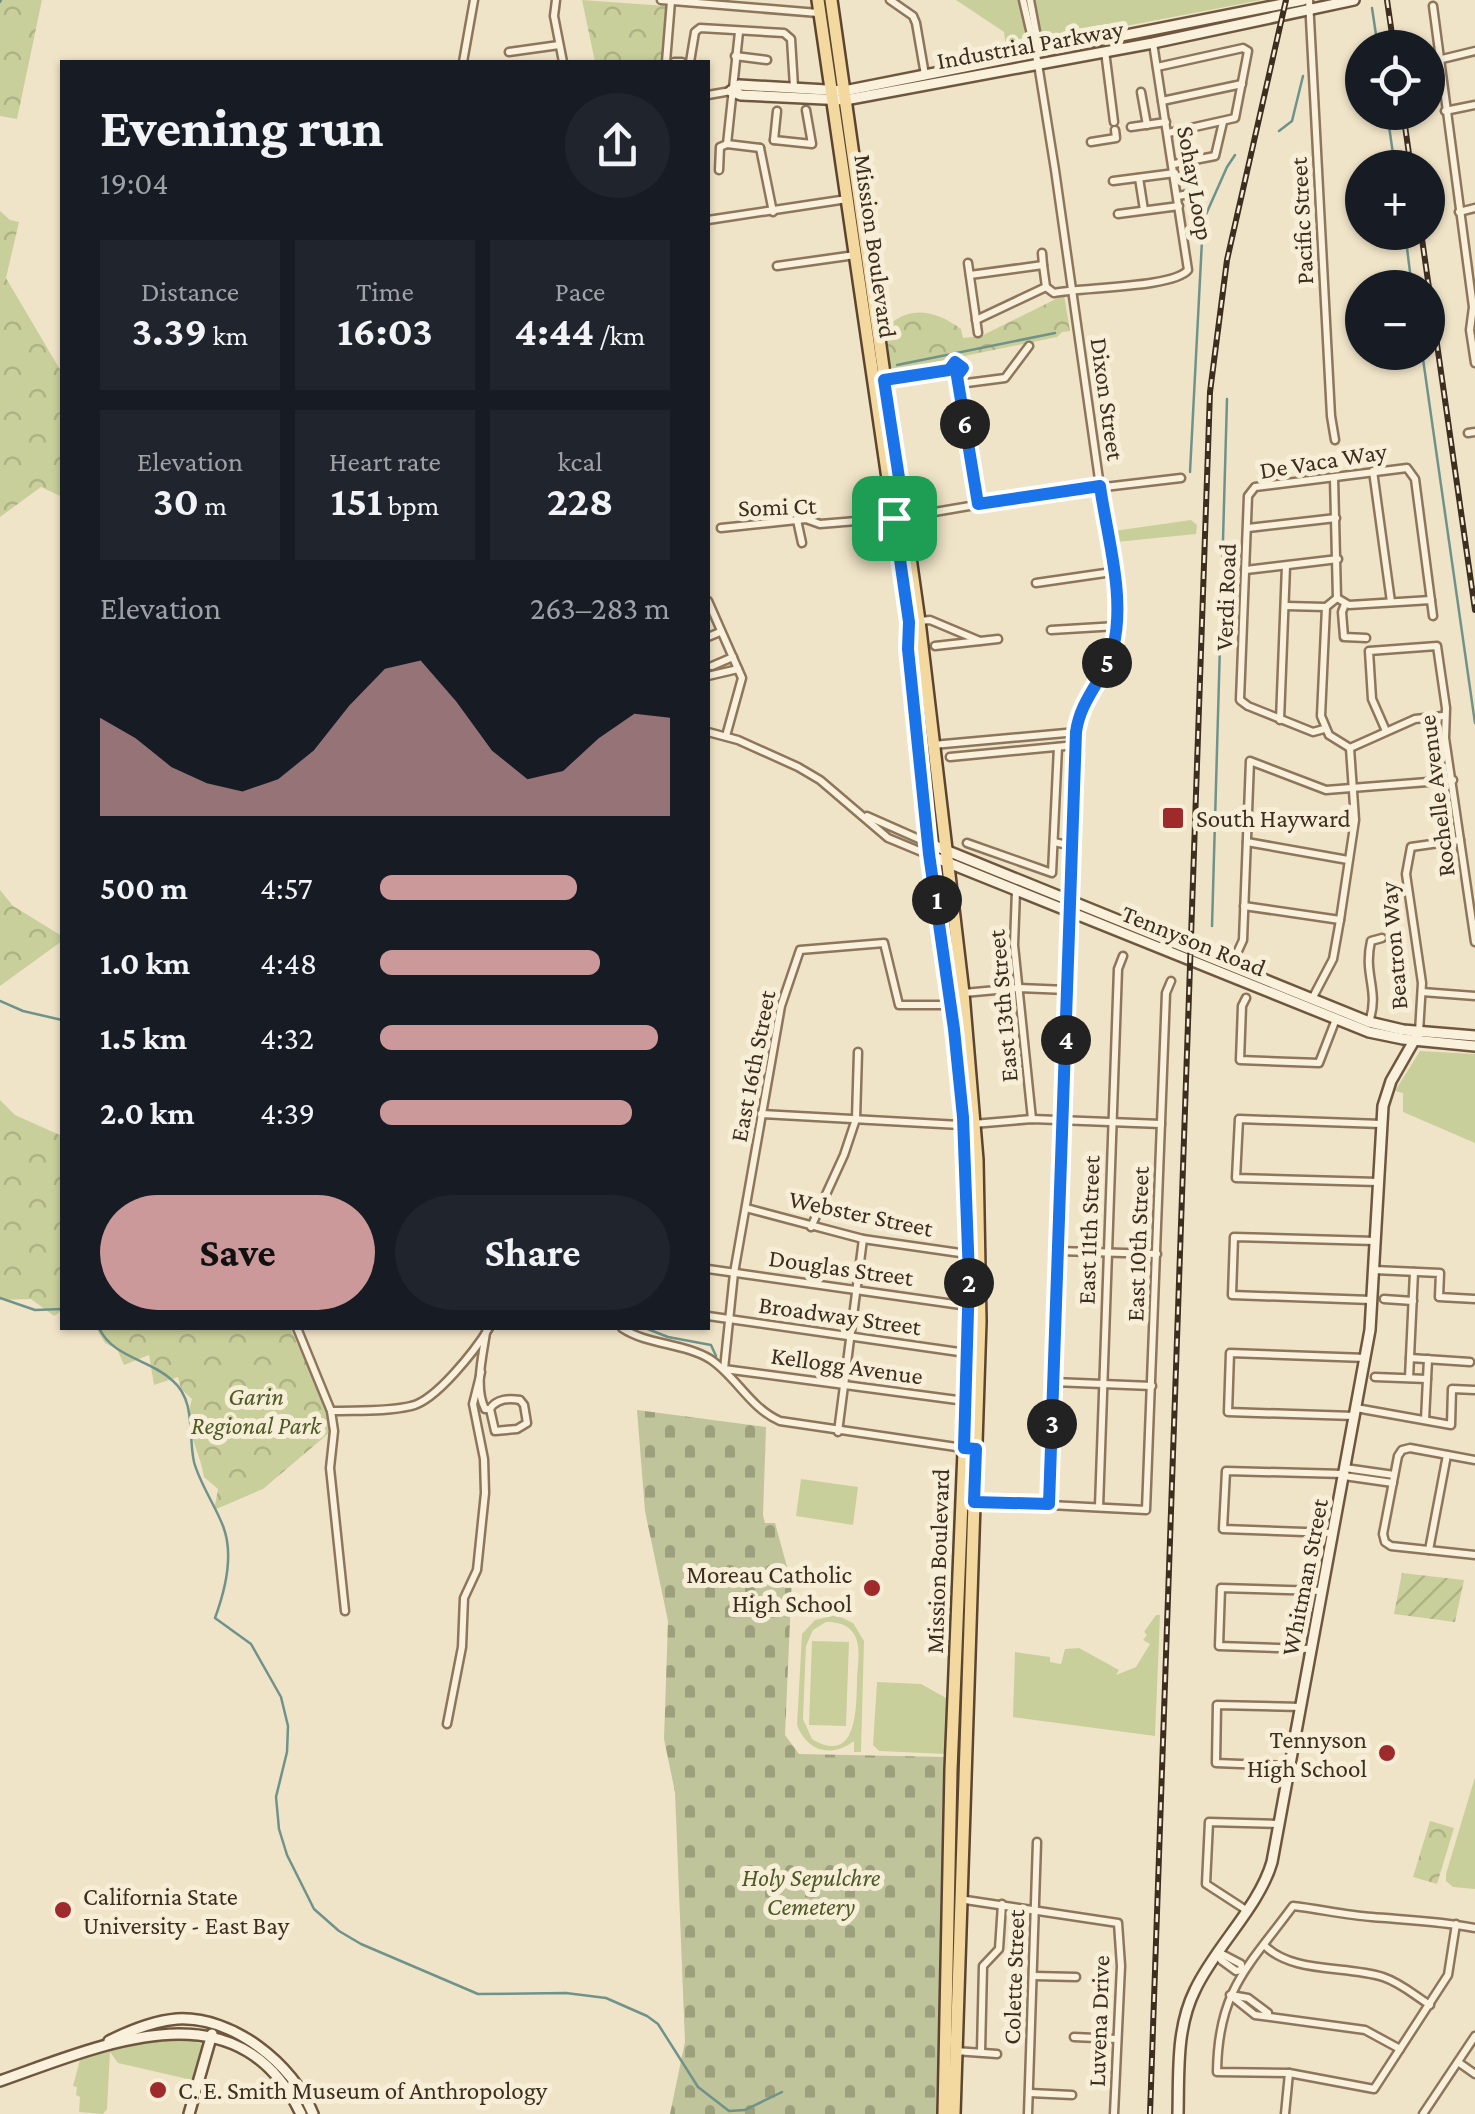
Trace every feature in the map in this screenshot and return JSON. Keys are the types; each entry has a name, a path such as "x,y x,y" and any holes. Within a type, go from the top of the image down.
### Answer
{"main road":[{"name":"Mission Boulevard","path":"831,0 884,380 928,848 969,1124 966,1401 974,1502 966,1545 953,1711 954,2114"},
{"name":"Industrial Parkway","path":"845,95 1037,52 1308,3 1354,0"},
{"name":"Industrial Parkway","path":"830,96 1105,52 1308,3"},
{"name":"Mission Boulevard","path":"818,7 854,255 919,621 963,993 980,1290 966,1545 964,1740 944,2114"},
{"path":"731,91 739,85 794,87 830,96"},
{"path":"731,91 742,95 830,96"},
{"name":"Tennyson Road","path":"928,848 1016,890 1071,907"},
{"name":"Tennyson Road","path":"946,857 991,870 1377,1034 1475,1036"},
{"name":"Tennyson Road","path":"1338,1015 1417,1036 1475,1046"},
{"name":"Whitman Street","path":"1178,2114 1183,2025 1195,1989 1270,1869 1378,1300 1374,1270 1378,1182 1388,1088 1417,1036"},
{"path":"953,1711 964,1740"},
{"path":"0,2081 97,2048 138,2028 176,2019 252,2043 284,2067 313,2114"},
{"path":"189,2114 213,2031"},
{"path":"213,2031 265,2064 282,2082 301,2114"}],"street":[{"path":"463,60 474,0"},
{"path":"556,0 554,16 563,60"},
{"path":"660,0 818,7"},
{"path":"666,60 671,0"},
{"path":"890,0 913,16 925,75"},
{"path":"1027,0 1037,52"},
{"name":"Pacific Street","path":"1308,3 1335,440"},
{"path":"1432,6 1435,30"},
{"path":"690,60 695,32 700,28 790,36 794,87"},
{"path":"727,144 739,32"},
{"name":"Sohay Loop","path":"1072,290 1182,276 1190,262 1153,42"},
{"path":"509,52 559,44"},
{"path":"1157,67 1247,49 1236,116 1168,134"},
{"name":"Dixon Street","path":"1037,52 1117,626 1110,656 1084,703 1076,732 1049,1504"},
{"path":"1091,142 1116,138 1105,52"},
{"path":"1445,58 1475,52"},
{"path":"735,56 767,60"},
{"path":"1162,101 1242,84"},
{"path":"710,95 731,91"},
{"path":"1141,92 1147,125"},
{"path":"1475,105 1445,111 1472,306 1470,330 1475,363"},
{"path":"774,140 776,110"},
{"path":"718,170 720,147 727,144 760,148 774,140 812,144 806,110"},
{"path":"1131,127 1166,122"},
{"path":"1113,181 1139,178 1215,156 1223,122"},
{"path":"760,148 773,212"},
{"path":"1139,178 1144,210"},
{"path":"1178,196 1194,193"},
{"path":"710,220 848,199"},
{"path":"1118,214 1180,206"},
{"path":"1460,212 1475,208"},
{"path":"1042,253 1046,287 1054,293 1072,290"},
{"path":"777,266 854,255"},
{"path":"968,263 978,333"},
{"path":"970,275 1043,265"},
{"path":"976,320 1046,287"},
{"path":"958,380 1005,378 1029,346"},
{"path":"884,380 949,370 954,362 961,364 963,371 958,380"},
{"path":"949,370 958,380 978,504"},
{"name":"De Vaca Way","path":"1248,496 1255,487 1406,468 1416,479 1431,600"},
{"path":"1373,471 1392,602"},
{"name":"Somi Ct","path":"722,528 806,519 820,524 899,518 1100,486 1181,478"},
{"path":"1286,606 1326,607 1337,598 1334,478"},
{"name":"Verdi Road","path":"1248,496 1240,700 1280,720"},
{"path":"1248,528 1336,518"},
{"path":"797,520 802,543"},
{"path":"1246,570 1338,559"},
{"path":"1286,566 1280,720 1313,732 1324,728"},
{"path":"1036,583 1112,572"},
{"path":"1337,598 1345,604 1431,600 1432,616"},
{"path":"1345,604 1344,637 1366,638"},
{"path":"1326,607 1321,716 1333,739 1350,748"},
{"path":"710,608 742,683 726,736"},
{"path":"919,621 930,620 980,641"},
{"path":"1051,630 1117,626"},
{"path":"710,636 720,632"},
{"path":"935,646 998,638"},
{"name":"Rochelle Avenue","path":"1386,732 1372,699 1370,651 1437,646 1475,942"},
{"path":"712,666 733,657"},
{"path":"710,676 738,670"},
{"path":"1350,748 1415,719 1443,716"},
{"name":"Tennyson Road","path":"710,732 812,774 857,810 928,848"},
{"path":"933,745 1076,732"},
{"path":"950,757 1076,745"},
{"path":"967,842 1052,874 1058,746"},
{"path":"1310,1004 1333,959 1340,920 1355,820 1350,748"},
{"path":"1238,951 1243,940 1250,761 1314,788 1354,790 1453,780"},
{"name":"Beatron Way","path":"1417,1036 1422,992 1407,882 1411,847 1460,840"},
{"path":"1247,842 1348,860"},
{"path":"1054,844 1072,846"},
{"path":"991,870 997,854"},
{"name":"East 13th Street","path":"1016,890 1014,937 1032,1119"},
{"path":"1244,906 1340,920"},
{"path":"1369,1022 1375,1004 1367,972 1370,943 1382,938"},
{"name":"East 16th Street","path":"724,1369 734,1272 780,1006 800,950 884,943 900,1005 951,1005"},
{"name":"East 11th Street","path":"1099,1507 1118,969 1123,956"},
{"name":"East 10th Street","path":"1099,1507 1146,1510 1166,993 1171,981"},
{"path":"963,993 1019,988 1068,990"},
{"path":"1422,992 1475,996"},
{"path":"1246,998 1242,1006 1240,1060 1318,1062 1338,1015"},
{"path":"812,1227 856,1119 858,1052"},
{"path":"761,1114 969,1124 1032,1119 1161,1124"},
{"path":"1378,1182 1236,1178 1238,1119 1382,1124"},
{"name":"Webster Street","path":"746,1208 863,1239 968,1254"},
{"path":"1376,1241 1234,1236 1232,1295 1413,1301"},
{"path":"838,1432 863,1239"},
{"path":"1058,1251 1156,1254"},
{"name":"Douglas Street","path":"710,1269 969,1306"},
{"path":"1374,1270 1440,1273 1439,1297 1475,1299"},
{"path":"1409,1378 1414,1272"},
{"name":"Broadway Street","path":"710,1316 968,1353"},
{"path":"298,1330 331,1411 334,1431 330,1468 344,1611"},
{"path":"331,1411 422,1403 487,1330"},
{"path":"487,1330 480,1399 485,1409 490,1409"},
{"path":"628,1330 704,1356 724,1369 772,1418 838,1432 970,1449"},
{"path":"1366,1358 1230,1354 1228,1412 1356,1412 1451,1424 1452,1389 1475,1390"},
{"path":"1410,1358 1470,1362"},
{"path":"1425,1420 1428,1359"},
{"name":"Kellogg Avenue","path":"724,1369 966,1401"},
{"path":"448,1724 462,1646 464,1598 477,1570 486,1493 484,1459 472,1404 481,1372"},
{"path":"1375,1376 1427,1379"},
{"path":"1054,1382 1152,1386"},
{"path":"504,1400 520,1400 527,1423 517,1429 495,1431 490,1409 504,1400"},
{"path":"1475,1460 1410,1448 1402,1450 1383,1534 1385,1542 1392,1546 1475,1555"},
{"path":"1430,1550 1447,1455"},
{"path":"1332,1533 1224,1529 1226,1470 1344,1473 1394,1479"},
{"path":"974,1502 1099,1507"},
{"path":"1310,1650 1220,1646 1221,1588 1322,1591"},
{"path":"1290,1766 1216,1764 1217,1705 1300,1707"},
{"path":"1246,1910 1206,1884 1209,1822 1279,1824"},
{"name":"Colette Street","path":"1028,2114 1037,1842"},
{"path":"954,1898 1036,1908"},
{"path":"981,2052 982,1966 999,1949 1002,1904"},
{"path":"1456,1924 1448,1974 1374,2090 1289,2073 1217,2072 1218,2040 1230,1994 1242,1970 1293,1906 1372,1917 1420,1918 1456,1924 1475,1928"},
{"name":"Luvena Drive","path":"1036,1908 1115,1920 1121,1930 1114,2114"},
{"path":"1264,1945 1287,1961 1380,1976 1430,2005"},
{"path":"1217,1952 1220,1960 1236,1971 1242,1970"},
{"path":"1034,1976 1076,1977"},
{"path":"1230,1994 1256,2014 1364,2030 1400,2049"},
{"path":"1074,2036 1117,2039"},
{"path":"1425,2113 1475,2036"},
{"path":"956,2050 997,2054"},
{"path":"1458,2062 1475,2074"},
{"path":"1285,2114 1289,2073"},
{"path":"1030,2093 1072,2095"}],"green space":[{"path":"0,0 42,0 17,119 0,116"},
{"path":"582,0 666,6 662,60 595,60"},
{"path":"956,0 1262,0 1006,49 1004,32"},
{"path":"0,211 19,222 6,278 60,370 60,496 41,487 0,517"},
{"path":"1064,295 1070,331 1057,337 887,372 884,330 902,316 932,314 961,329 963,338 981,336"},
{"path":"1191,520 1197,525 1196,534 1116,542 1114,531"},
{"path":"0,890 13,906 60,935 60,942 0,986"},
{"path":"1420,1051 1475,1054 1475,1143 1403,1112 1403,1093 1395,1091"},
{"path":"0,1100 15,1115 60,1135 60,1312 54,1316 31,1299 0,1300"},
{"name":"Garin Regional Park","path":"97,1330 291,1330 336,1427 263,1489 214,1510 218,1489 204,1477 190,1429 192,1399 181,1389 178,1377 154,1385 149,1355 124,1365 117,1349 105,1343"},
{"name":"Holy Sepulchre Cemetery","path":"637,1410 766,1427 763,1515 765,1523 775,1523 792,1575 785,1735 799,1754 946,1757 936,2114 670,2114 685,2042 675,1792 664,1739 668,1621 645,1511"},
{"path":"801,1479 858,1487 853,1525 796,1516"},
{"path":"1402,1573 1464,1580 1455,1622 1394,1614"},
{"path":"836,1615 853,1623 864,1641 861,1752 854,1752 854,1741 837,1749 821,1750 807,1741 797,1725 802,1634 815,1620","holes":["826,1622 842,1624 852,1631 858,1651 854,1719 846,1740 838,1745 812,1739 803,1719 806,1646 813,1630"]},
{"path":"1160,1615 1155,1736 1013,1717 1015,1652 1050,1657 1050,1662 1061,1664 1065,1649 1079,1648 1119,1670 1116,1675 1136,1667 1150,1644 1143,1640 1147,1635 1144,1632"},
{"path":"812,1641 849,1642 846,1726 809,1725"},
{"path":"877,1682 921,1684 948,1699 946,1754 879,1751 873,1745"},
{"path":"1475,1777 1475,1889 1453,1887 1446,1881 1446,1874"},
{"path":"1430,1821 1454,1828 1437,1884 1413,1877"},
{"path":"186,2039 202,2044 192,2080 118,2063 110,2052 107,2109 103,2114 79,2112 80,2097 73,2086 80,2060 133,2045"}],"waterway":[{"path":"1372,8 1375,30"},
{"path":"1279,131 1292,121 1303,76"},
{"path":"1390,130 1392,150"},
{"path":"1190,472 1203,221 1235,155"},
{"path":"1407,250 1410,270"},
{"path":"897,365 1055,333"},
{"path":"1425,370 1475,723"},
{"path":"1212,926 1227,399"},
{"path":"0,1001 60,1020"},
{"path":"0,1298 35,1310 60,1309"},
{"path":"100,1330 113,1346 173,1381 185,1398 194,1462 223,1526 228,1548 225,1584 215,1618 251,1644 281,1697 288,1726 287,1752 276,1797 279,1829 287,1855 314,1909 361,1944 478,1994 566,1993 606,1998 647,2016 658,2024 698,2087 729,2111 745,2110 782,2092"},
{"path":"650,1330 711,1345 716,1356"}],"railway":[{"path":"1150,2114 1210,392 1227,260 1286,0"},
{"path":"1387,0 1391,30"},
{"path":"1406,130 1408,150"},
{"path":"1424,250 1475,610"}],"place":[{"name":"South Hayward","path":"1173,818"},
{"name":"Moreau Catholic High School","path":"872,1588"},
{"name":"Tennyson High School","path":"1387,1753"},
{"name":"California State University - East Bay","path":"63,1910"},
{"name":"C. E. Smith Museum of Anthropology","path":"158,2090"}],"route":[{"path":"955,362 963,368 957,376 978,504 1100,486 1118,622 1113,649 1088,692 1076,732 1049,1504 974,1502 976,1449 964,1448 969,1276 963,1117 929,854 908,649 909,622 894,518 905,517 884,380 949,370 955,362"}]}
